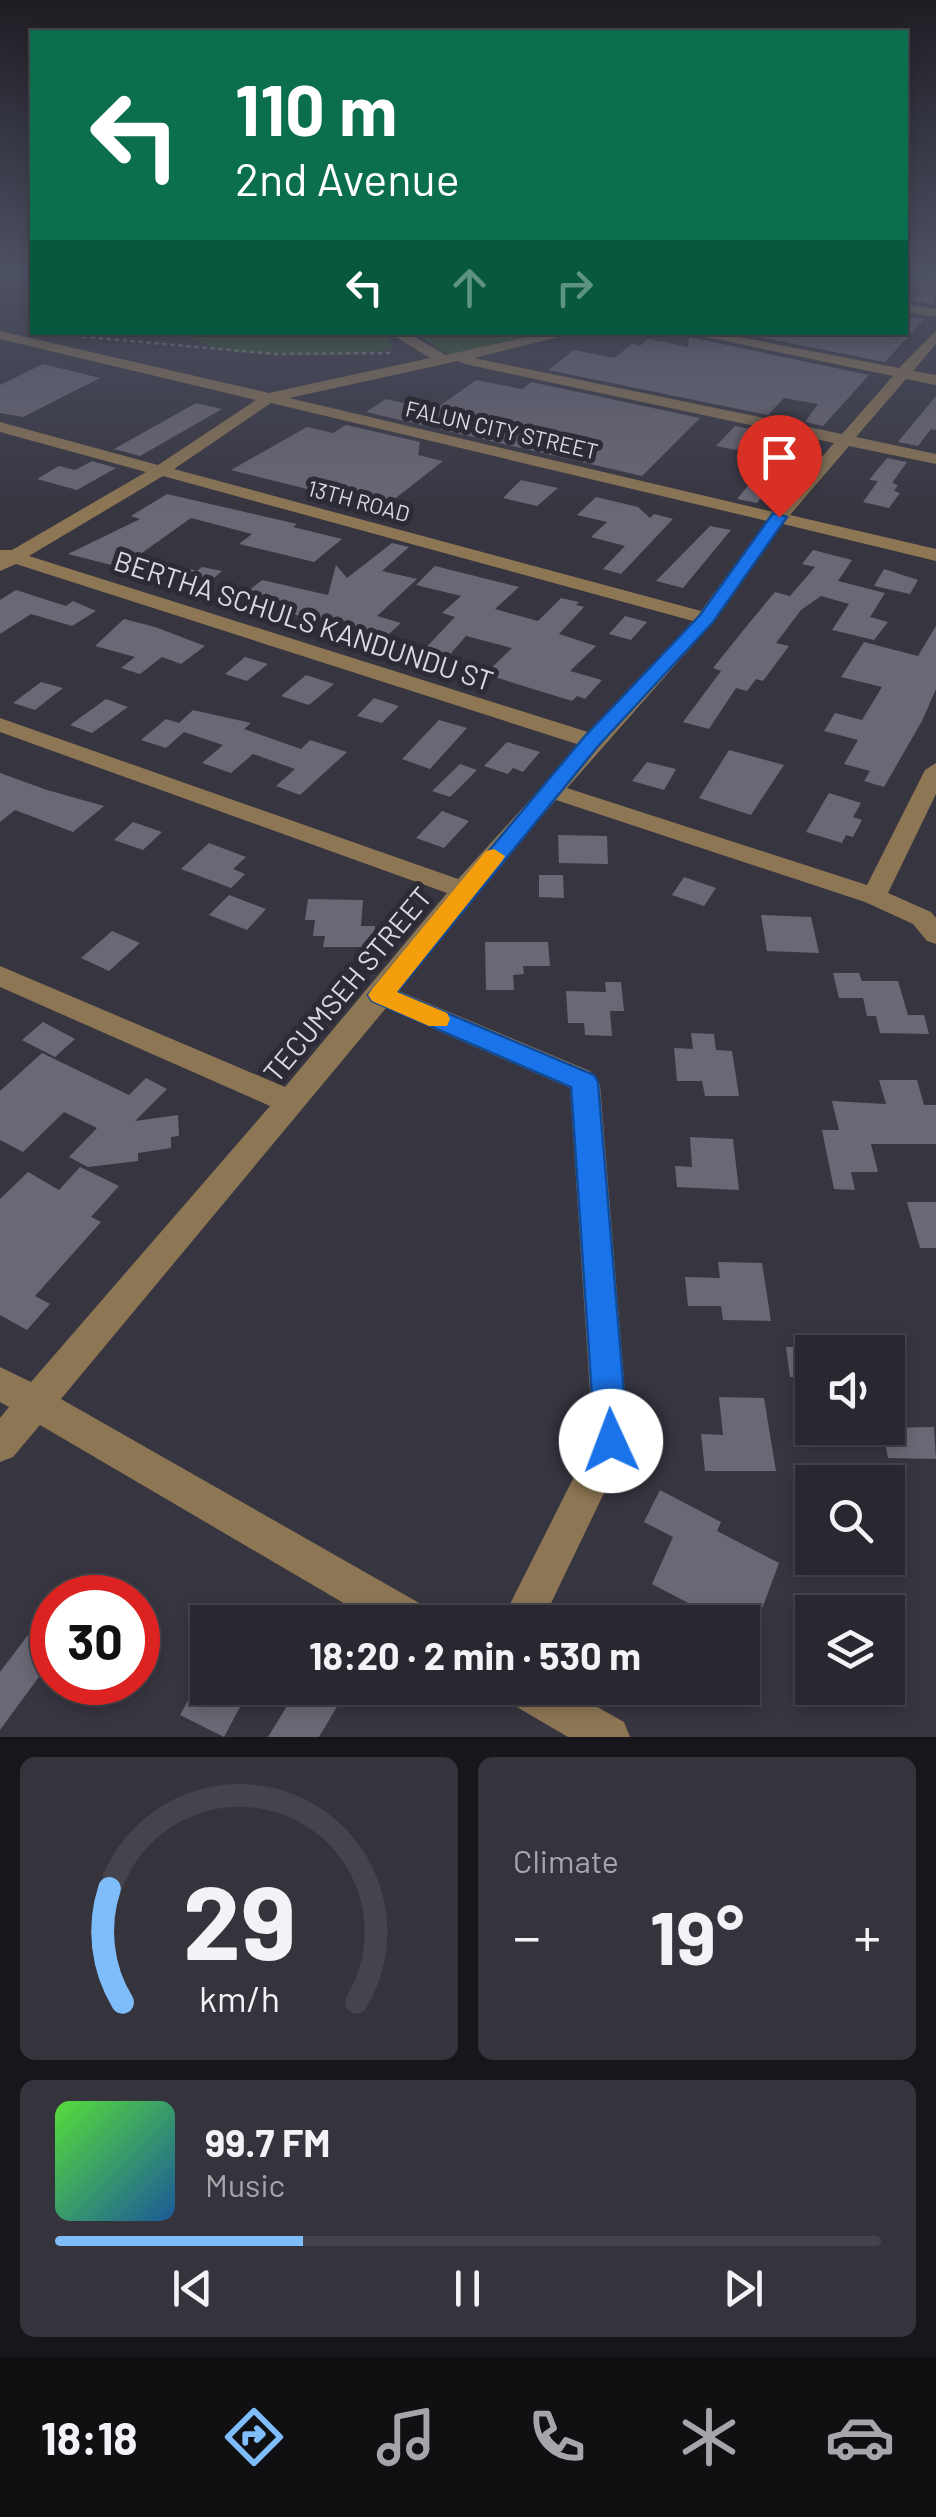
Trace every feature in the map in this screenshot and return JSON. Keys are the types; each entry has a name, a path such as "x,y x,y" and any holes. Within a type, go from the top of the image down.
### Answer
{"street":[{"name":"FALUN CITY STREET","path":"64,350 936,556"},
{"path":"430,350 444,357 936,459"},
{"path":"5,558 162,470 269,398 479,350"},
{"path":"781,350 936,380"},
{"name":"TECUMSEH STREET","path":"0,1445 381,995 463,890 592,741 706,618 779,517 924,350"},
{"name":"13TH ROAD","path":"0,427 706,618"},
{"name":"BERTHA SCHULS KANDUNDU ST","path":"5,558 592,741"},
{"path":"0,725 463,890"},
{"path":"874,896 936,770"},
{"path":"552,791 874,896 922,918 936,935"},
{"path":"0,976 288,1101"},
{"path":"381,995 580,1080 585,1086 611,1441 530,1605"},
{"path":"0,1382 385,1605"},
{"path":"554,1705 609,1737"}],"path":[{"path":"230,350 444,357"}],"green space":[{"path":"227,350 385,350 336,355"},
{"path":"441,350 479,350 451,356"}],"building":[{"path":"574,350 614,358 624,350 751,350 869,375 823,426 805,422 818,404 784,398 768,415 548,370"},
{"path":"825,350 896,350 885,362"},
{"path":"43,364 100,378 23,417 0,413 0,385"},
{"path":"476,380 522,389 531,382 700,418 642,476 366,412 386,399 434,410"},
{"path":"936,396 936,430 931,429 918,446 898,442"},
{"path":"196,403 222,409 140,456 114,449"},
{"path":"346,425 420,442 418,455 443,461 383,508 231,470 307,427 333,433"},
{"path":"735,426 755,430 736,450 716,446"},
{"path":"794,438 811,442 796,463 770,462"},
{"path":"887,458 907,462 892,483 898,485 894,491 900,493 889,508 863,502 878,481 869,480"},
{"path":"92,461 116,468 77,490 37,479 59,466 75,470"},
{"path":"764,466 783,470 757,503 737,499"},
{"path":"521,480 558,488 537,506 503,498"},
{"path":"167,494 297,524 293,527 342,539 314,562 239,544 252,534 191,518 139,555 197,571 202,567 222,571 202,588 68,554 140,519 131,516"},
{"path":"596,497 638,507 650,518 654,514 673,519 621,574 603,569 625,546 591,537 607,522 577,515"},
{"path":"710,526 731,530 683,588 656,581"},
{"path":"392,543 409,547 382,571 417,579 377,616 401,623 380,642 358,635 362,632 237,600 262,580 328,595 336,565 347,578"},
{"path":"813,550 852,560 838,581 885,593 870,617 888,622 874,640 832,630 849,604 821,596 801,610 776,643 789,646 763,681 756,679 747,691 736,688 709,729 683,722 721,671 713,668 775,592 790,596 815,567 802,564"},
{"path":"435,566 519,587 495,609 538,621 561,598 579,602 576,605 584,607 559,634 596,646 570,671 602,680 585,699 577,696 572,701 485,674 512,648 466,636 445,660 420,654 455,617 442,613 461,596 416,585"},
{"path":"884,569 918,580 910,594 874,586"},
{"path":"16,590 66,606 73,601 96,611 72,626 31,614 0,634 0,600"},
{"path":"625,616 647,622 631,640 609,634"},
{"path":"124,619 205,646 181,664 162,657 140,674 121,668 135,657 95,646"},
{"path":"936,626 936,689 922,721 884,787 864,781 870,771 844,764 858,740 824,731 835,713 862,720 882,687 841,677 864,642 918,656"},
{"path":"245,657 268,664 247,681 225,674"},
{"path":"306,675 334,684 309,705 281,696"},
{"path":"41,682 63,688 35,710 13,703"},
{"path":"374,698 399,706 382,723 357,716"},
{"path":"106,699 128,707 92,733 70,725"},
{"path":"193,710 251,723 244,729 301,749 310,740 347,752 300,795 276,786 295,769 253,754 231,773 202,763 223,745 184,732 166,748 141,740 166,719 179,723"},
{"path":"439,720 467,728 430,769 402,759"},
{"path":"507,742 540,752 523,772 513,768 508,774 484,766"},
{"path":"729,750 784,765 751,815 699,798"},
{"path":"647,762 676,769 664,790 632,781"},
{"path":"460,764 477,770 450,797 432,791"},
{"path":"0,773 104,806 73,832 15,810 0,822"},
{"path":"829,793 861,803 853,817 862,820 853,837 846,835 842,843 806,832"},
{"path":"442,811 469,821 444,848 416,838"},
{"path":"133,822 162,832 143,850 114,840"},
{"path":"558,835 607,836 608,864 559,863"},
{"path":"209,843 246,857 233,869 245,874 231,888 181,869"},
{"path":"539,875 563,875 564,898 539,897"},
{"path":"684,877 716,888 704,906 672,895"},
{"path":"229,895 266,909 247,930 209,915"},
{"path":"308,899 363,900 361,926 375,926 373,947 323,947 325,936 313,936 315,920 305,920"},
{"path":"761,915 811,917 819,953 767,951"},
{"path":"112,931 140,943 109,971 81,958"},
{"path":"485,942 548,942 550,966 523,966 524,974 513,975 514,990 486,990"},
{"path":"833,973 859,973 862,981 898,981 908,1015 924,1015 929,1034 880,1033 876,1016 867,1016 863,998 839,998"},
{"path":"605,982 621,982 624,1011 610,1011 612,1036 585,1035 584,1023 568,1023 566,991 606,992"},
{"path":"43,1022 75,1039 55,1057 22,1040"},
{"path":"691,1033 714,1034 716,1050 732,1051 739,1096 705,1096 702,1081 677,1081 674,1048 693,1049"},
{"path":"42,1053 129,1095 146,1078 167,1089 135,1121 178,1115 179,1136 171,1137 171,1148 138,1153 138,1161 88,1167 69,1157 97,1128 64,1112 23,1152 0,1140 0,1091"},
{"path":"879,1080 917,1080 924,1105 936,1105 936,1144 871,1144 878,1172 851,1172 855,1190 834,1189 822,1130 839,1130 832,1101 886,1104"},
{"path":"690,1137 733,1139 739,1190 677,1187 675,1166 692,1167"},
{"path":"80,1167 119,1186 91,1217 101,1222 35,1296 50,1304 27,1330 0,1315 0,1199 28,1172 59,1190"},
{"path":"907,1202 936,1202 936,1248 920,1248"},
{"path":"718,1262 762,1263 771,1321 723,1320 721,1306 688,1306 685,1277 720,1278"},
{"path":"786,1347 795,1347 795,1377 790,1377"},
{"path":"719,1397 764,1398 776,1471 705,1471 701,1434 723,1435"},
{"path":"934,1427 936,1459 888,1458 885,1445 905,1445 905,1428"},
{"path":"660,1490 721,1522 717,1531 779,1563 760,1614 760,1605 692,1605 652,1584 673,1537 644,1522"},
{"path":"30,1636 30,1689 0,1730 0,1672"},
{"path":"190,1697 190,1705 241,1705 224,1737 180,1715"},
{"path":"288,1705 338,1705 319,1737 268,1737"}],"slow traffic":[{"path":"438,1019 381,995 494,856"}],"route":[{"path":"611,1441 584,1082 381,995 463,890 592,741 706,618 779,517"}]}
